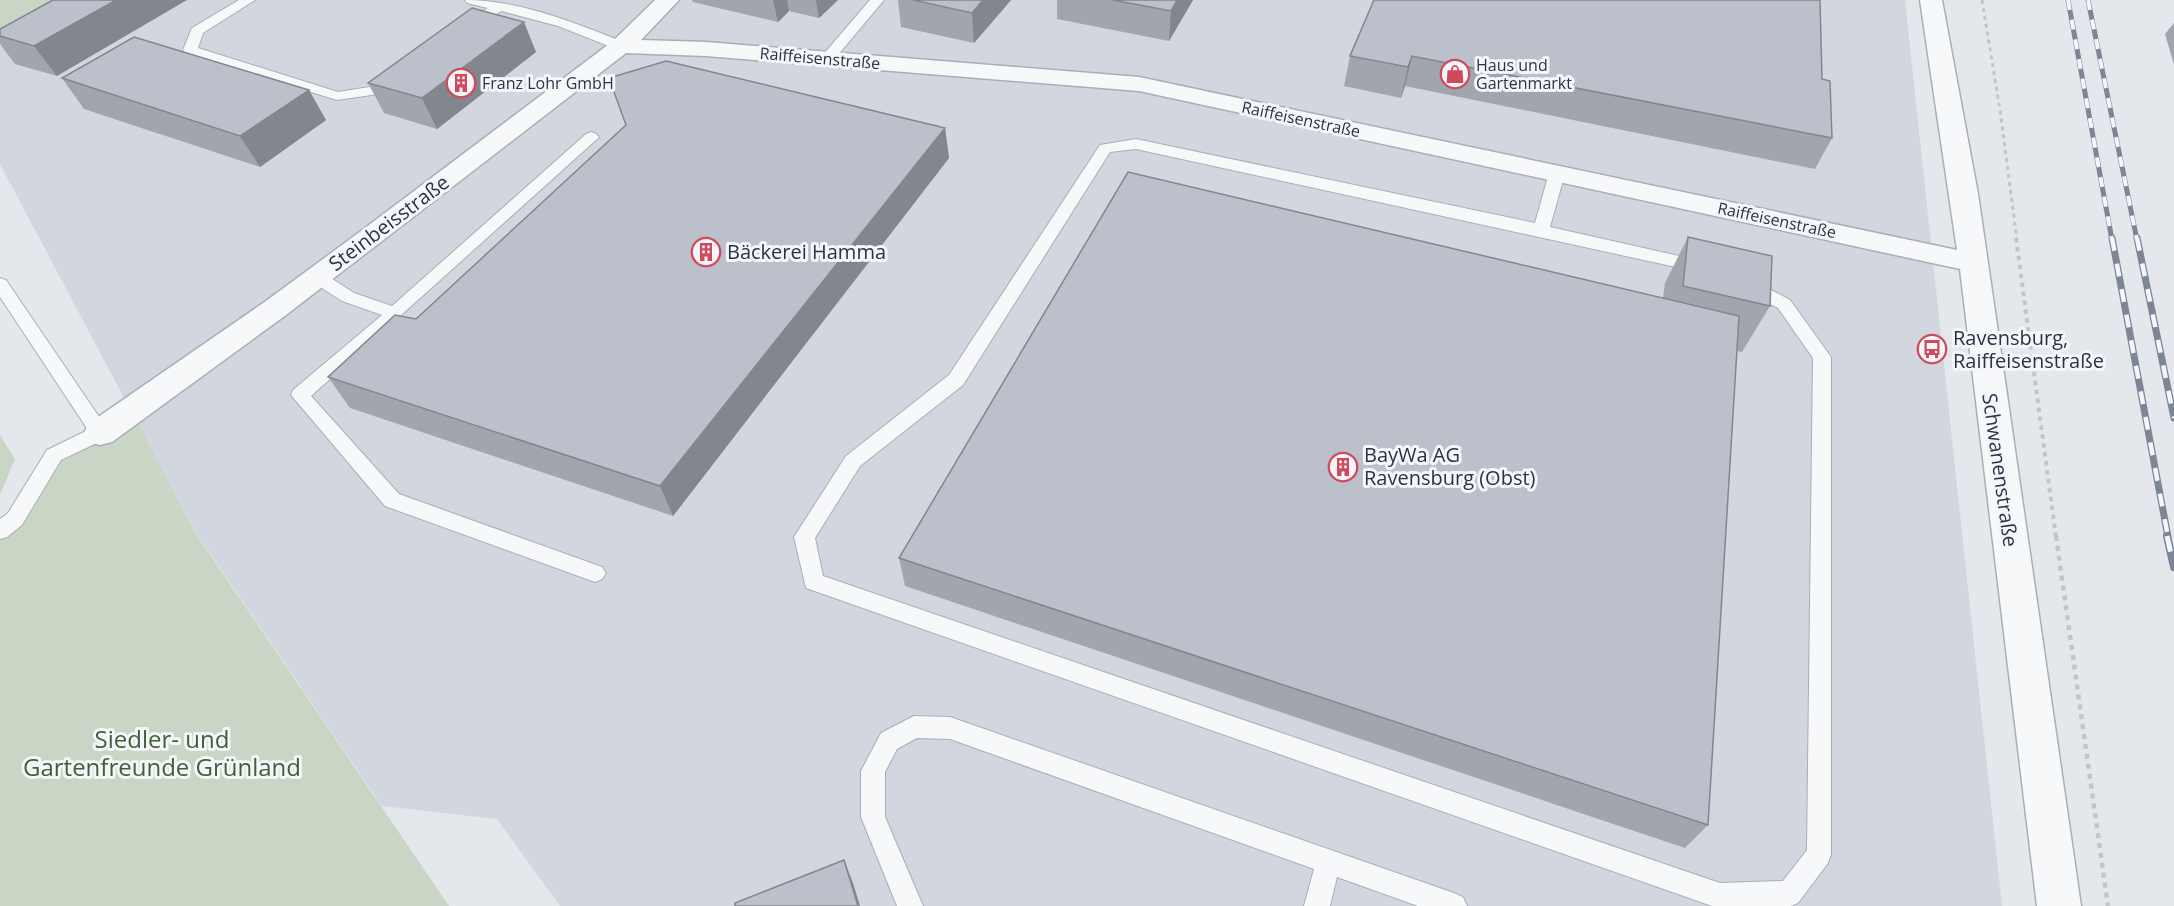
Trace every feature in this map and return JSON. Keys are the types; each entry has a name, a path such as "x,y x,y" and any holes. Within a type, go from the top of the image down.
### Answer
{"street":[{"name":"Steinbeisstraße","path":"100,432 317,277 621,46 668,0"},
{"name":"Schwanenstraße","path":"1931,0 1964,194 1971,262 2059,906"},
{"name":"Raiffeisenstraße","path":"621,46 705,49 1139,84 1971,262"}],"lane":[{"path":"248,0 197,31 190,50 337,96 380,90 407,71"},
{"path":"472,0 563,22 621,46"},
{"path":"827,59 877,0"},
{"path":"452,39 498,7"},
{"path":"591,137 300,395 392,500 595,573"},
{"path":"1136,144 1541,230 1722,271 1784,304 1822,357 1819,854 1789,894 1720,896 814,582 804,537 853,462 956,380 1106,148 1136,144"},
{"path":"1541,230 1557,173"},
{"path":"317,277 348,297 395,313"},
{"path":"0,284 100,432 54,455 15,519 0,531"},
{"path":"910,906 873,817 873,771 889,741 914,727 950,728 1454,906"},
{"path":"1317,906 1328,862"}],"path":[{"path":"1982,0 2000,110 2035,384 2108,906"}],"shaded area":[{"path":"93,0 1905,0 2002,906 560,906 497,819 382,806 194,530 0,164 0,46"}],"green space":[{"path":"0,0 71,0 0,33"},
{"name":"Siedler- und Gartenfreunde Grünland","path":"136,419 194,531 449,906 0,906 0,537 64,455"},
{"path":"0,435 15,459 0,495"}],"building":[{"path":"53,0 116,0 34,46 0,36 0,29"},
{"path":"913,0 983,0 972,13"},
{"path":"1113,0 1177,0 1171,11"},
{"path":"1374,0 1820,0 1822,79 1830,81 1832,138 1412,56 1408,67 1350,56"},
{"path":"472,8 524,22 422,98 368,83"},
{"path":"134,37 309,90 240,136 62,78"},
{"name":"Bäckerei Hamma","path":"666,61 945,128 660,486 328,377 395,315 416,319 626,125 609,78"},
{"name":"BayWa AG Ravensburg (Obst)","path":"1128,172 1739,316 1708,825 899,558"},
{"path":"1688,237 1772,256 1770,306 1683,286"},
{"path":"844,860 858,906 735,906 735,903"}],"railway":[{"path":"2068,0 2112,240"},
{"path":"2088,0 2137,240"},
{"path":"2112,238 2168,537"},
{"path":"2137,238 2174,418"},
{"path":"2167,536 2174,567"}],"place":[{"name":"Haus und Gartenmarkt","path":"1455,74"},
{"name":"Franz Lohr GmbH","path":"461,83"},
{"name":"Bäckerei Hamma","path":"706,252"},
{"name":"Ravensburg, Raiffeisenstraße","path":"1932,349"},
{"name":"BayWa AG Ravensburg (Obst)","path":"1343,467"}]}
